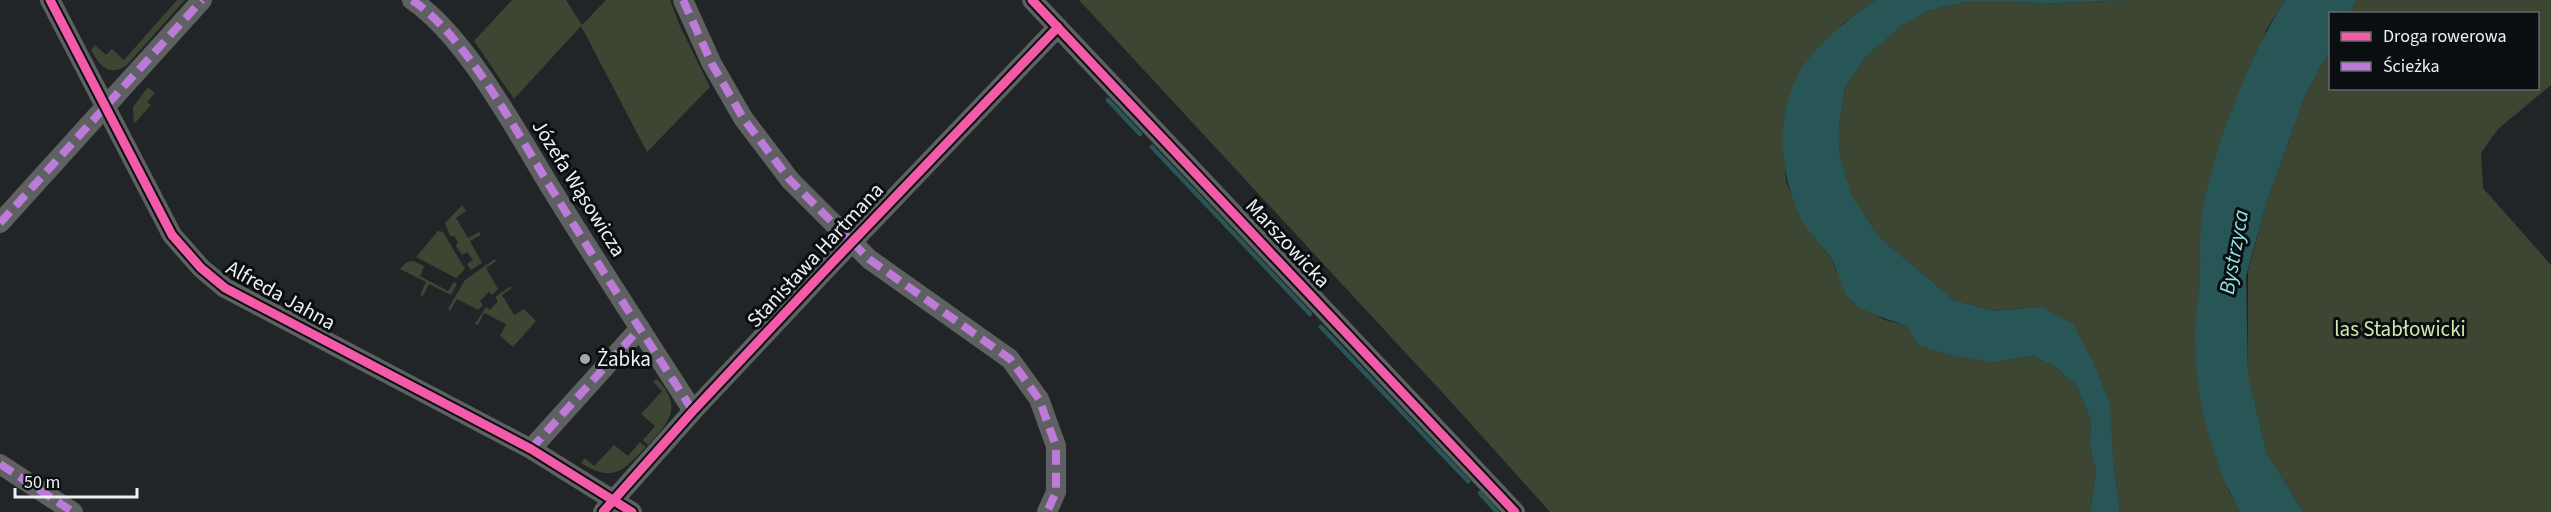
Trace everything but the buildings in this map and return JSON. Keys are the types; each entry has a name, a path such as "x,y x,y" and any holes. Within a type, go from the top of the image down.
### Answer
{"street":[{"name":"Alfreda Jahna","path":"50,0 172,235 201,268 225,288 531,449 609,506 632,512"},
{"path":"0,223 202,0"},
{"name":"Józefa Wąsowicza","path":"412,0 424,8 464,52 693,411"},
{"path":"683,0 712,64 743,118 790,180 869,259 1010,359 1039,399 1056,446 1056,492 1047,512"},
{"name":"Marszowicka","path":"1032,0 1515,512"},
{"name":"Stanisława Hartmana","path":"609,506 693,411 851,242 1058,27"},
{"path":"531,449 640,328"},
{"path":"0,464 73,512"}],"green space":[{"path":"177,0 185,0 126,66 110,70 101,65 91,50 95,45 106,55 112,49 124,60"},
{"path":"512,0 566,0 582,25 606,0 670,0 679,24 710,87 647,152 581,26 514,99 474,41"},
{"path":"1079,0 1875,0 1840,26 1783,132 1786,182 1804,223 1831,259 1851,302 1885,320 1908,326 1994,362 2033,356 2055,367 2077,386 2091,421 2090,446 2096,472 2090,512 1550,512"},
{"path":"2128,0 2285,0 2266,30 2200,280 2195,332 2228,490 2240,512 2120,512 2113,461 2041,307 1995,311 1954,300 1879,237 1852,196 1839,151 1839,125 1845,87 1868,55 1903,25 1930,10 1970,1 2040,4"},
{"name":"las Stabłowicki","path":"2357,0 2551,0 2551,85 2498,129 2481,153 2483,188 2551,265 2551,512 2304,512 2267,454 2248,374 2248,271 2267,202 2305,96 2329,52 2329,90 2539,90 2539,12 2351,12"},
{"path":"148,87 155,93 147,102 151,105 134,124 133,107"},
{"path":"462,205 466,211 456,218 468,238 479,232 481,235 470,241 482,263 471,270 467,264 473,260 467,252 462,255 456,246 458,242 454,236 450,236 445,223"},
{"path":"438,231 443,232 465,269 456,278 416,257"},
{"path":"495,259 496,261 486,268 498,289 492,295 489,292 480,301 483,305 478,310 457,299 450,311 448,309 465,280"},
{"path":"413,261 424,266 420,276 448,291 454,282 457,284 451,295 429,284 423,296 420,295 426,282 400,269 407,262"},
{"path":"511,286 512,288 502,295 514,315 524,309 536,321 513,347 500,336 506,324 484,313 478,325 475,324 486,307 490,310 498,301 495,297"},
{"path":"657,379 670,398 670,414 648,445 643,440 655,426 641,414 662,391 653,382"},
{"path":"640,442 646,447 617,472 601,472 581,463 585,458 594,466 614,445 628,456"}],"water":[{"path":"1875,0 2128,0 2040,4 1970,1 1930,10 1903,25 1868,55 1845,87 1839,125 1839,151 1852,196 1879,237 1954,300 1995,311 2041,307 2073,324 2092,360 2110,404 2113,461 2120,512 2090,512 2096,472 2090,446 2091,421 2077,386 2055,367 2033,356 1994,362 1950,355 1918,345 1908,326 1869,312 1850,300 1831,259 1803,222 1788,184 1784,162 1784,119 1789,98 1796,79 1814,52 1838,28"},
{"name":"Bystrzyca","path":"2285,0 2357,0 2351,12 2329,12 2329,52 2305,96 2267,202 2246,276 2248,374 2267,454 2304,512 2240,512 2220,470 2201,403 2195,333 2200,279 2201,223 2207,189 2234,104 2258,48"}],"waterway":[{"path":"1108,100 1140,134"},
{"path":"1152,147 1310,314"},
{"path":"1321,327 1468,481"},
{"path":"1480,493 1497,512"}],"marked path":[{"path":"0,223 202,0"},
{"path":"412,0 433,17 453,38 491,89 588,248 693,411"},
{"path":"683,0 712,64 743,118 790,180 869,259 1010,359 1039,399 1056,446 1056,492 1047,512"},
{"path":"531,449 640,328"},
{"path":"0,464 73,512"}],"cycle path":[{"path":"50,0 172,235 201,268 225,288 531,449 632,512"},
{"path":"1032,0 1515,512"},
{"path":"603,512 693,411 1058,27"}],"place":[{"name":"Żabka","path":"585,359"}]}
